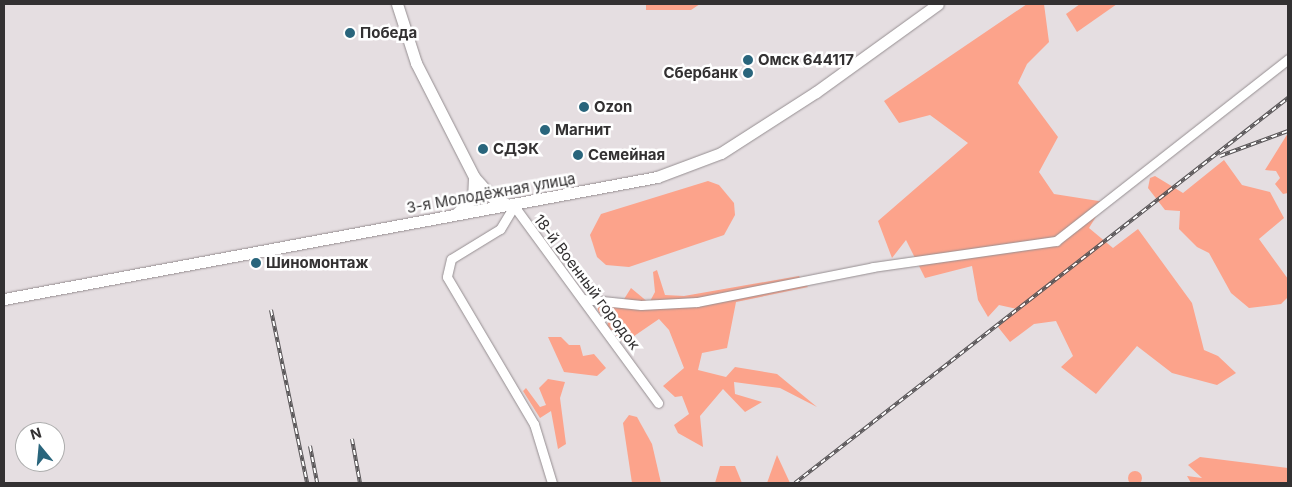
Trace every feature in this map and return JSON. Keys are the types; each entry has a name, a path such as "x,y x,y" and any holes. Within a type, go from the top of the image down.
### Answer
{"main road":[{"path":"397,4 416,63 474,177 493,198 514,206"},
{"name":"3-я Молодёжная улица","path":"4,299 453,215 514,206 657,177 721,153 816,92 938,4"},
{"path":"453,215 474,198 474,177"}],"street":[{"path":"583,300 641,305 697,302 873,267 1056,241 1288,59"},
{"name":"18-й Военный городок","path":"552,483 534,424 447,277 451,258 500,228 514,206 658,403"}],"shaded area":[{"path":"646,4 700,4 691,10 646,10"},
{"path":"1027,4 1044,4 1049,42 1027,64 1018,83 1058,137 1039,172 1054,194 1105,202 1089,228 1113,248 1138,229 1192,303 1204,350 1218,356 1236,373 1217,385 1172,373 1137,346 1096,394 1061,367 1073,356 1056,321 1034,324 1010,342 998,327 1017,309 999,305 988,317 978,300 972,266 925,278 906,240 892,258 878,221 968,143 930,115 899,123 884,101"},
{"path":"1080,4 1117,4 1077,32 1066,14"},
{"path":"1288,133 1288,193 1283,194 1275,184 1280,178 1276,171 1265,170"},
{"path":"1224,160 1242,185 1270,192 1284,218 1259,239 1288,279 1288,297 1281,304 1249,308 1231,293 1209,253 1197,247 1179,229 1180,211 1165,210 1148,188 1150,178 1155,176 1183,193"},
{"path":"708,181 719,185 734,203 735,215 724,235 629,267 606,265 597,257 590,235 601,214"},
{"path":"657,270 665,295 684,296 799,276 808,287 736,302 727,348 702,353 698,370 726,377 735,367 777,374 817,407 780,388 734,382 735,394 762,402 745,412 723,389 700,416 703,447 678,433 674,425 689,414 682,396 675,397 663,386 684,368 669,330 659,319 624,343 607,326 611,311 599,313 594,297 621,304 631,288 649,303 655,292 653,272"},
{"path":"548,337 561,337 569,345 580,345 583,356 594,354 606,368 597,376 564,372"},
{"path":"548,379 565,382 560,398 566,444 558,449 551,411 540,418 523,391 526,388 540,407 546,405 539,388"},
{"path":"629,415 637,417 652,444 661,483 632,483 623,423"},
{"path":"777,455 790,483 767,483"},
{"path":"1200,457 1288,468 1288,483 1191,483 1187,476 1202,478 1188,465"},
{"path":"720,466 735,466 742,483 715,483"},
{"path":"1132,471 1138,471 1142,478 1138,485 1132,485 1128,481 1128,475"}],"railway":[{"path":"795,483 1288,98"},
{"path":"1220,156 1288,131"},
{"path":"271,310 307,483"},
{"path":"352,439 360,483"},
{"path":"310,446 317,483"}],"place":[{"name":"Победа","path":"350,33"},
{"name":"Омск 644117","path":"748,60"},
{"name":"Сбербанк","path":"748,73"},
{"name":"Ozon","path":"584,107"},
{"name":"Магнит","path":"545,130"},
{"name":"СДЭК","path":"483,149"},
{"name":"Семейная","path":"578,155"},
{"name":"Шиномонтаж","path":"256,263"}]}
